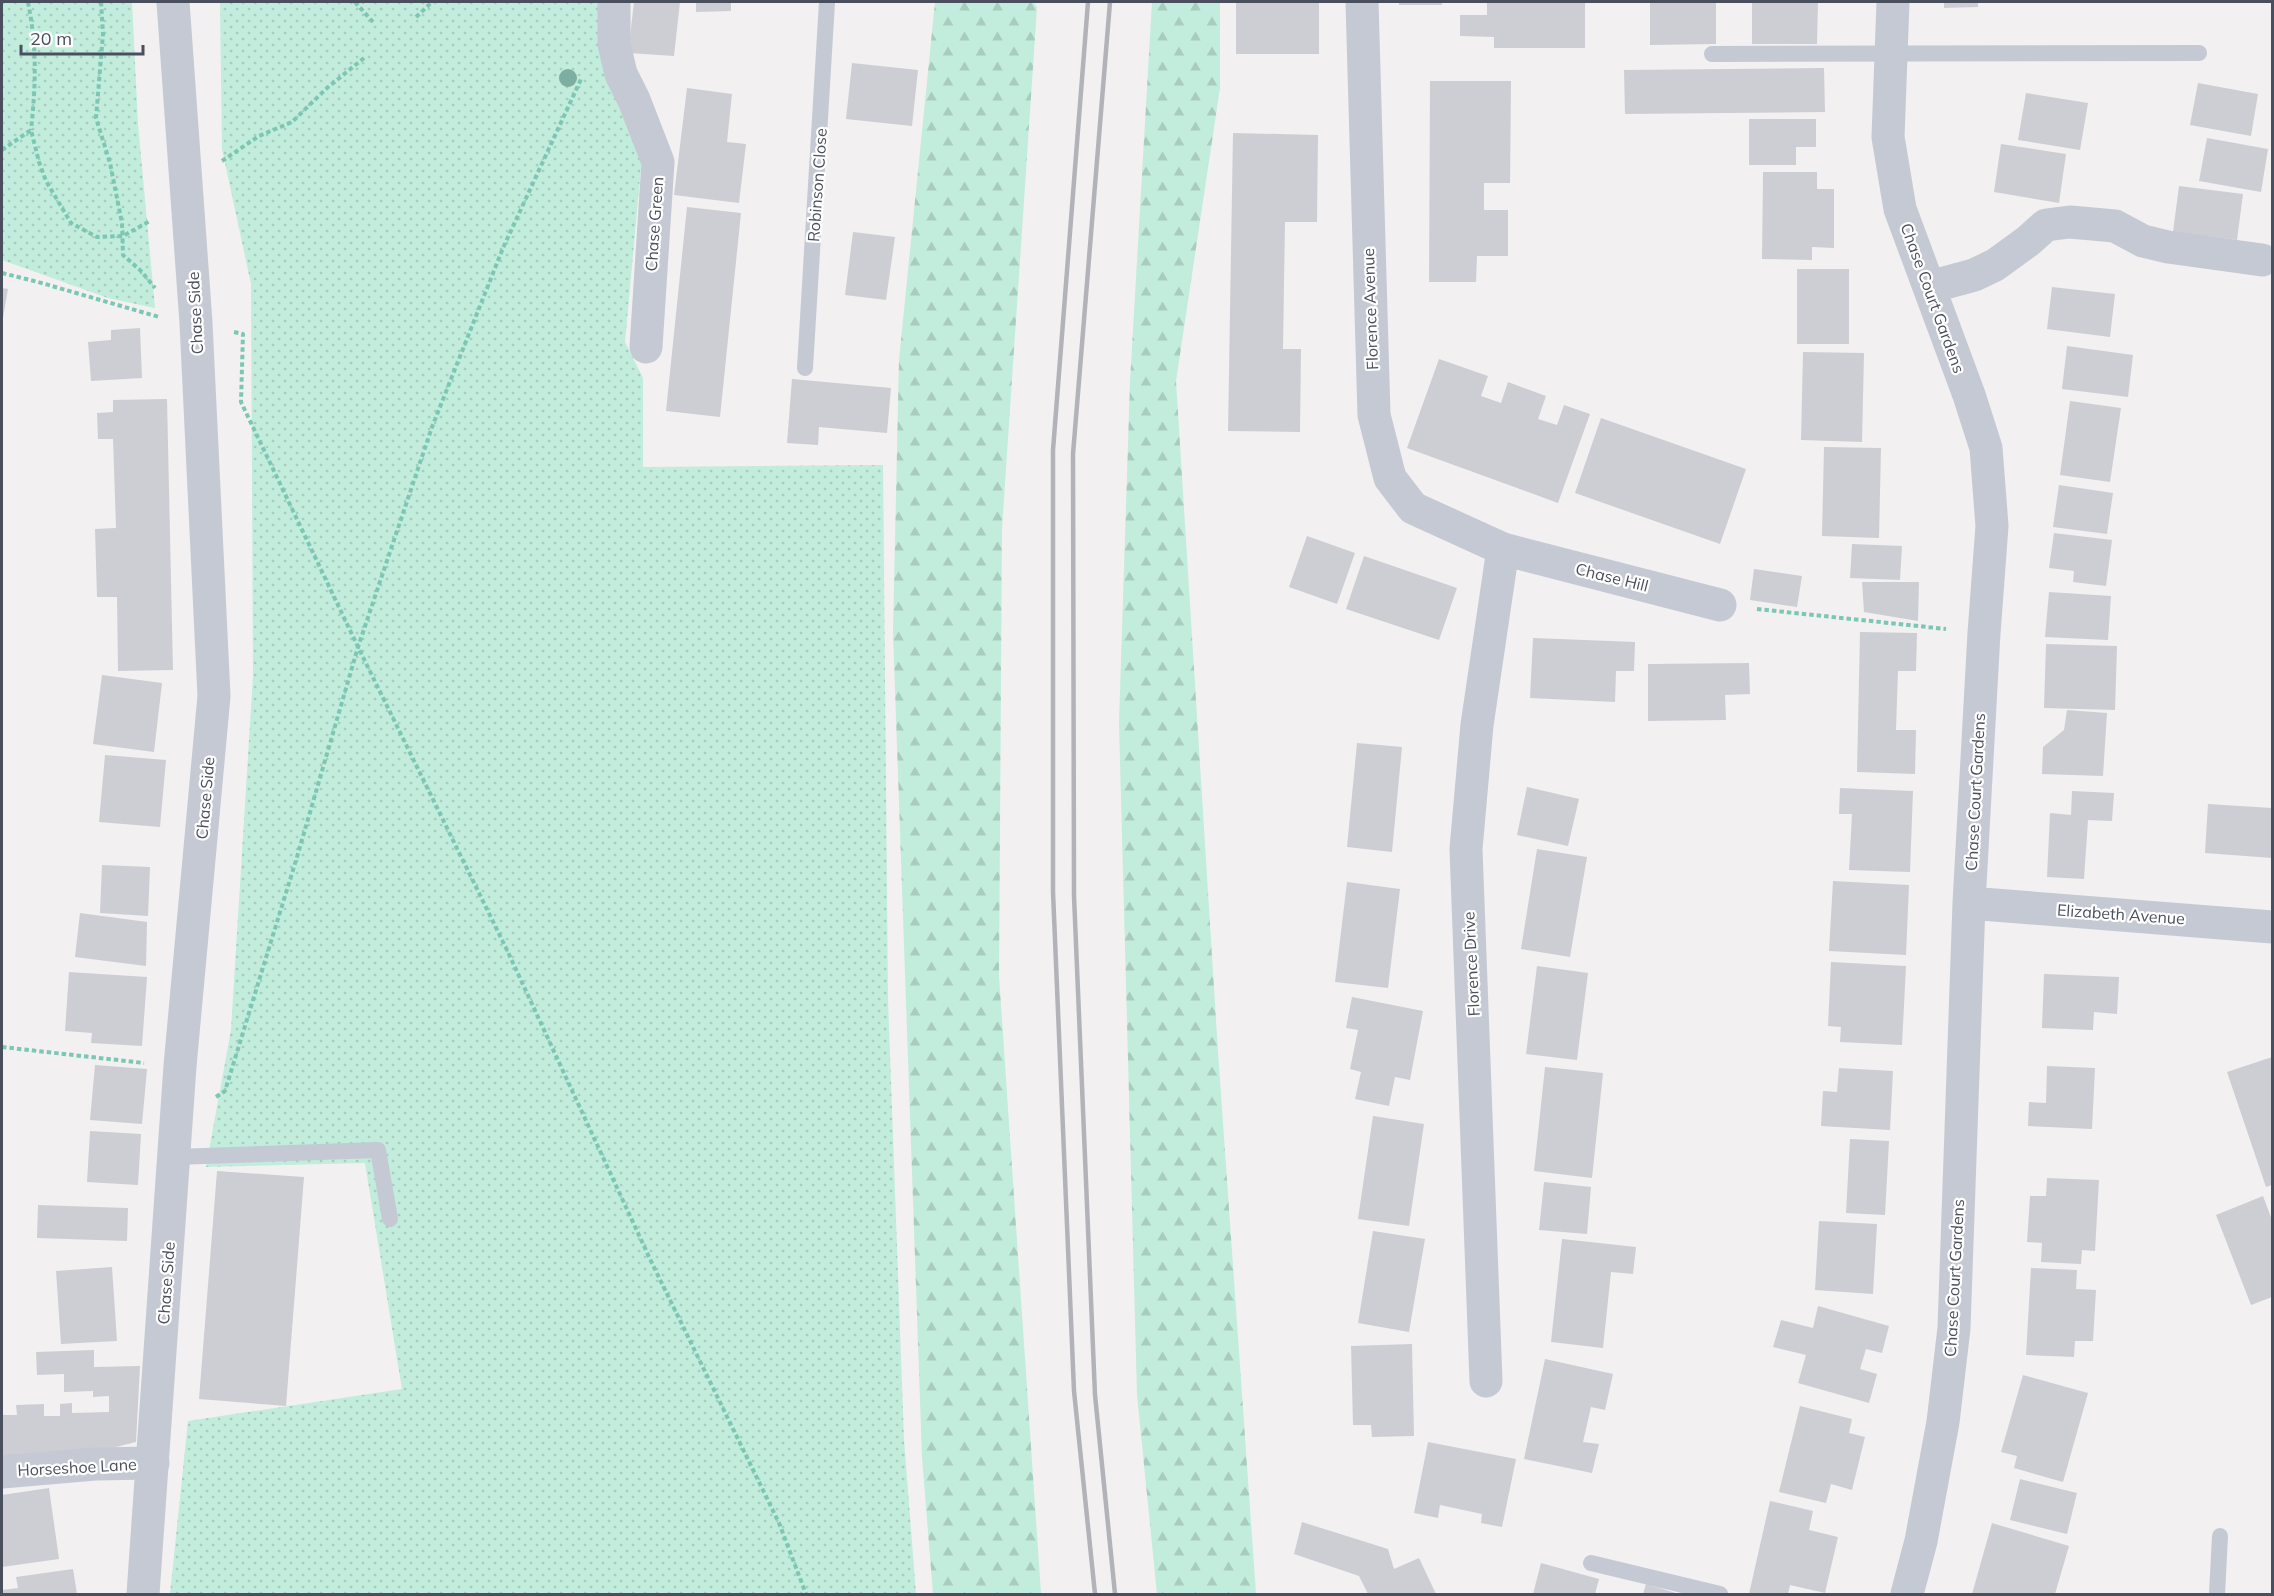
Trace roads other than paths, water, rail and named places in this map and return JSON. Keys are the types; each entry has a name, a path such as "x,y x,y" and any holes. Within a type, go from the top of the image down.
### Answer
{"street":[{"name":"Chase Side","path":"143,1594 180,1066 214,696 188,185 173,2"},
{"name":"Chase Green","path":"614,2 614,44 621,74 634,100 658,162 646,347"},
{"name":"Florence Avenue","path":"1362,2 1374,415 1390,478 1413,508 1503,549"},
{"name":"Chase Court Gardens","path":"1893,2 1888,137 1900,209 1969,395 1986,448 1992,526 1969,903 1954,1328 1944,1422 1921,1541 1907,1594"},
{"path":"1929,287 1974,275 1995,265 2046,225 2070,222 2115,226 2143,242 2168,247 2262,260"},
{"name":"Chase Hill","path":"1503,549 1720,605"},
{"name":"Florence Drive","path":"1486,1382 1466,849 1477,725 1503,549"},
{"name":"Elizabeth Avenue","path":"1969,903 2272,927"},
{"name":"Horseshoe Lane","path":"2,1472 95,1464 153,1463"}],"lane":[{"name":"Robinson Close","path":"805,368 827,2"},
{"path":"1712,54 2199,53"},
{"path":"174,1157 378,1150 390,1219"},
{"path":"2217,1594 2220,1536"},
{"path":"1591,1563 1720,1594"}],"railway":[{"path":"1088,2 1053,450 1053,892 1074,1391 1095,1594"},
{"path":"1110,2 1073,454 1074,896 1095,1395 1115,1594"}]}
